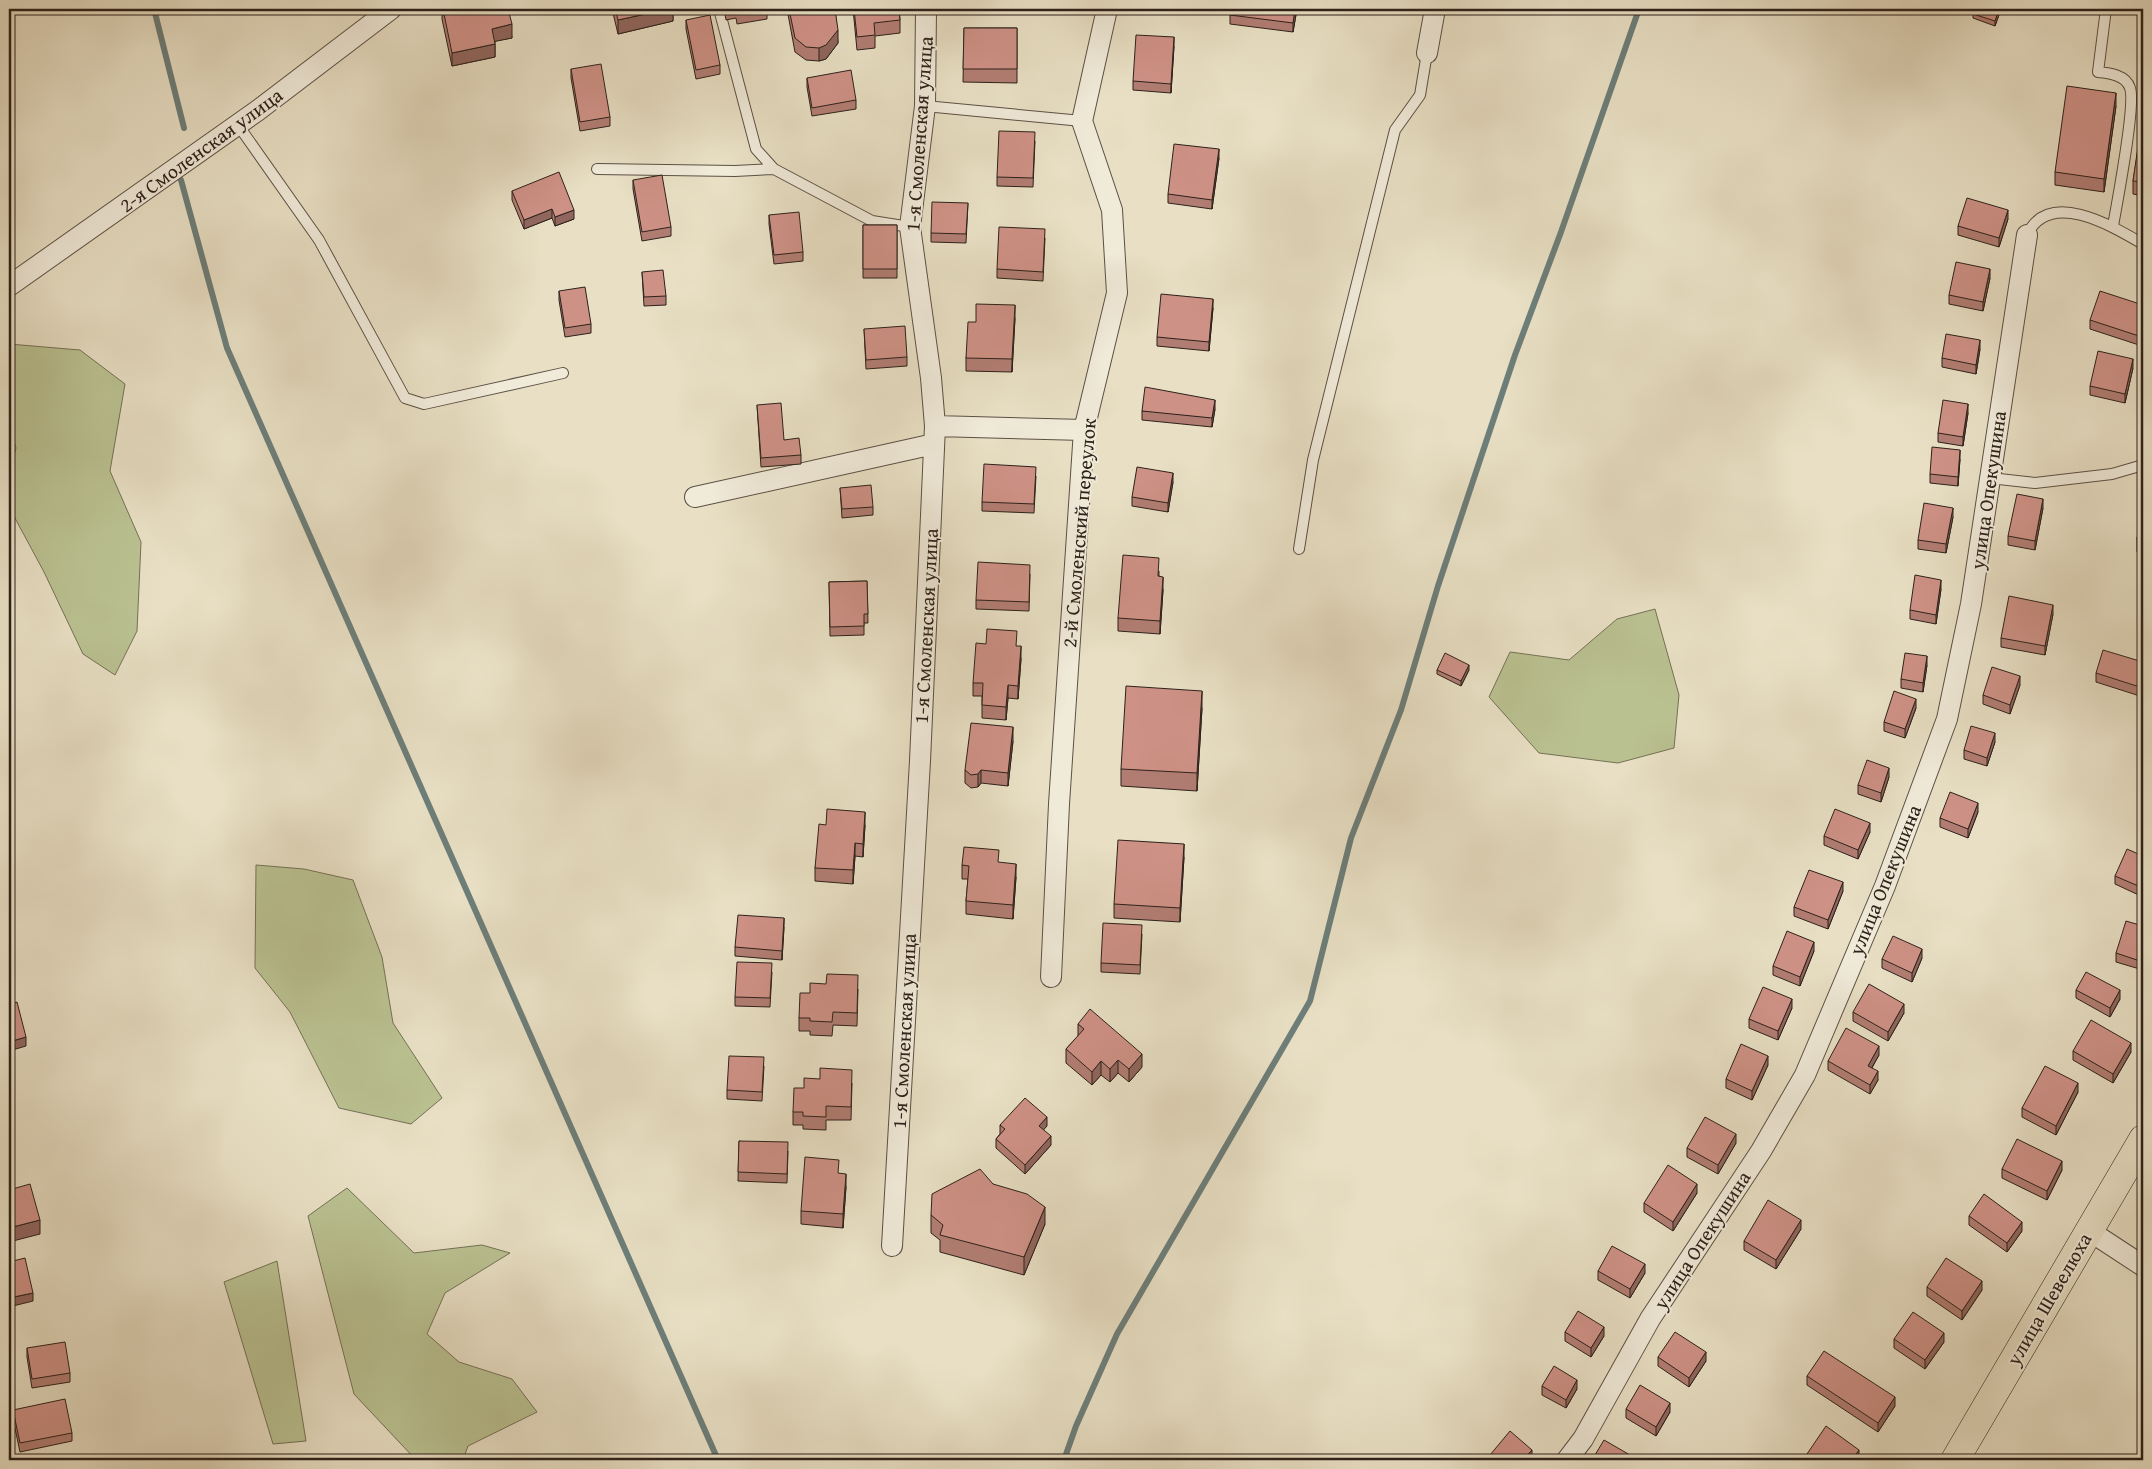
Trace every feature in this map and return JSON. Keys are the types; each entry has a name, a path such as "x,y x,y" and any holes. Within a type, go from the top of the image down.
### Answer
{"main road":[{"name":"улица Шевелюха","path":"1955,1460 2143,1139"}],"street":[{"name":"2-я Смоленская улица","path":"9,286 238,124 391,9"},
{"name":"1-я Смоленская улица","path":"892,1246 919,771 935,435 931,378 910,227 925,106 926,9"},
{"path":"1082,121 1107,9"},
{"path":"1427,53 1435,9"},
{"name":"2-й Смоленский переулок","path":"1051,977 1059,804 1084,430 1117,293 1112,210 1082,121"},
{"name":"улица Опекушина","path":"1568,1460 1583,1439 1650,1319 1760,1151 1805,1075 1885,886 1947,719 1971,604 2027,235"},
{"path":"695,497 935,435 1084,430"},
{"path":"2088,1230 2143,1266"}],"lane":[{"path":"719,9 756,149 774,170 872,221 910,227"},
{"path":"2106,9 2098,72 2112,73 2124,80 2130,88 2130,111 2113,226"},
{"path":"1299,549 1313,460 1395,130 1420,95 1427,53"},
{"path":"925,106 1082,121"},
{"path":"238,124 319,240 405,398 424,404 563,373"},
{"path":"596,169 774,170"},
{"path":"2027,235 2033,222 2053,212 2078,213 2113,226 2143,244"},
{"path":"1990,478 2035,483 2112,474 2143,465"}],"green space":[{"path":"9,344 80,350 125,384 110,471 141,542 137,631 115,675 83,654 44,572 9,507 9,475 16,448 9,424"},
{"path":"1655,609 1679,695 1674,748 1618,763 1539,753 1489,697 1510,652 1569,660 1617,619"},
{"path":"256,865 304,869 353,880 382,957 393,1023 442,1098 411,1124 339,1108 290,1012 255,968"},
{"path":"347,1188 414,1253 482,1245 510,1253 445,1293 427,1334 459,1362 512,1379 537,1412 468,1446 463,1460 416,1460 354,1394 308,1216"},
{"path":"277,1261 306,1441 273,1444 224,1282"}],"building":[{"path":"443,9 508,9 512,24 492,29 495,44 452,53"},
{"path":"615,9 669,9 618,20"},
{"path":"789,9 835,9 838,30 826,45 819,48 806,47 795,38"},
{"path":"854,9 899,9 900,20 874,23 875,35 857,37"},
{"path":"1231,9 1295,9 1293,23 1230,15"},
{"path":"1975,9 1999,9 1995,21 1973,14"},
{"path":"710,15 720,65 696,70 686,20"},
{"path":"964,28 1017,28 1017,69 963,69"},
{"path":"1136,35 1174,37 1171,84 1133,81"},
{"path":"601,64 610,117 580,122 571,69"},
{"path":"851,70 856,100 812,108 807,78"},
{"path":"2067,86 2116,93 2104,179 2055,172"},
{"path":"2143,119 2143,182 2133,181"},
{"path":"999,131 1035,132 1033,178 997,177"},
{"path":"1174,144 1219,149 1212,200 1168,194"},
{"path":"559,172 574,210 555,217 552,209 524,220 512,191"},
{"path":"662,175 671,227 642,232 633,180"},
{"path":"1967,198 2008,210 1999,238 1958,226"},
{"path":"932,202 968,203 966,234 931,233"},
{"path":"799,212 803,252 774,255 769,215"},
{"path":"863,225 897,225 897,269 863,269"},
{"path":"999,227 1045,229 1043,272 997,269"},
{"path":"1956,262 1990,269 1983,302 1949,295"},
{"path":"663,270 666,296 644,297 642,272"},
{"path":"585,287 591,324 565,328 559,291"},
{"path":"2100,291 2143,305 2143,323 2139,336 2090,320"},
{"path":"1161,294 1213,299 1209,342 1157,337"},
{"path":"976,304 1015,305 1012,359 966,358 968,322 976,322"},
{"path":"905,326 907,357 866,360 864,329"},
{"path":"1946,334 1980,340 1976,365 1942,358"},
{"path":"2098,351 2133,359 2125,394 2090,386"},
{"path":"1145,387 1215,400 1212,418 1142,411"},
{"path":"1943,400 1968,404 1963,437 1938,433"},
{"path":"781,403 784,440 799,438 801,455 761,458 757,405"},
{"path":"1932,447 1960,450 1958,477 1930,474"},
{"path":"984,464 1036,467 1034,504 982,502"},
{"path":"1137,467 1173,473 1168,503 1132,497"},
{"path":"871,485 873,507 842,509 840,488"},
{"path":"2017,494 2043,499 2035,541 2008,536"},
{"path":"1924,503 1953,508 1946,544 1918,540"},
{"path":"2143,504 2143,540 2137,539"},
{"path":"1123,555 1159,558 1158,576 1163,577 1160,621 1118,618"},
{"path":"978,562 1030,565 1029,602 976,600"},
{"path":"1915,575 1941,580 1936,615 1910,610"},
{"path":"867,581 868,614 864,614 864,626 830,627 829,582"},
{"path":"2009,596 2053,605 2045,646 2001,638"},
{"path":"987,629 1017,631 1016,646 1021,646 1018,686 1008,685 1006,707 982,705 983,683 973,683 976,643 986,644"},
{"path":"2103,650 2143,662 2143,688 2096,673"},
{"path":"1445,653 1469,665 1461,681 1437,670"},
{"path":"1905,653 1927,656 1923,683 1901,679"},
{"path":"1992,667 2020,676 2010,705 1983,695"},
{"path":"1126,686 1202,691 1197,773 1121,769"},
{"path":"1894,691 1916,699 1905,729 1884,722"},
{"path":"971,723 1013,727 1008,773 981,770 978,774 971,775 965,770"},
{"path":"1971,726 1995,733 1987,758 1964,750"},
{"path":"1867,760 1889,768 1881,793 1858,785"},
{"path":"1950,792 1978,803 1968,829 1940,818"},
{"path":"827,809 865,812 863,844 855,843 853,870 815,868 819,824 826,825"},
{"path":"1835,809 1870,823 1858,850 1824,836"},
{"path":"1118,840 1184,844 1180,908 1114,904"},
{"path":"964,847 999,850 998,862 1016,864 1013,905 966,901 969,866 962,865"},
{"path":"2127,849 2143,856 2143,888 2115,876"},
{"path":"1809,870 1843,882 1828,920 1794,907"},
{"path":"738,915 784,918 782,951 735,947"},
{"path":"2126,921 2143,926 2143,962 2116,953"},
{"path":"1103,923 1142,925 1140,965 1101,963"},
{"path":"1787,931 1814,942 1800,977 1773,966"},
{"path":"1893,936 1922,949 1912,973 1882,959"},
{"path":"737,962 772,963 770,998 735,997"},
{"path":"2086,972 2120,990 2110,1008 2076,990"},
{"path":"827,974 858,975 857,1013 833,1012 832,1022 810,1021 810,1018 799,1018 800,993 810,993 810,983 826,984"},
{"path":"1869,984 1904,1004 1888,1032 1853,1012"},
{"path":"1763,987 1792,999 1778,1031 1749,1019"},
{"path":"17,1002 26,1037 9,1042 9,1005"},
{"path":"1090,1009 1142,1054 1129,1069 1118,1060 1110,1069 1101,1061 1092,1072 1066,1049 1084,1029 1078,1024"},
{"path":"2091,1020 2131,1043 2113,1074 2073,1051"},
{"path":"1846,1028 1879,1046 1868,1066 1878,1071 1870,1085 1828,1061"},
{"path":"1741,1044 1768,1056 1752,1091 1726,1079"},
{"path":"729,1056 764,1057 762,1092 727,1090"},
{"path":"2045,1066 2078,1083 2056,1126 2022,1108"},
{"path":"820,1068 852,1070 851,1107 826,1106 826,1117 803,1116 803,1112 793,1112 794,1088 804,1088 804,1078 820,1079"},
{"path":"1025,1098 1047,1117 1039,1126 1051,1136 1025,1165 996,1139 1005,1129 1000,1125"},
{"path":"1705,1117 1736,1134 1718,1165 1687,1148"},
{"path":"2017,1139 2062,1161 2047,1191 2002,1169"},
{"path":"739,1141 788,1142 787,1174 738,1172"},
{"path":"805,1157 839,1160 838,1173 846,1174 843,1214 801,1211"},
{"path":"1668,1165 1697,1184 1673,1222 1644,1203"},
{"path":"980,1169 993,1184 1027,1194 1045,1207 1024,1257 940,1235 943,1225 931,1215 932,1194"},
{"path":"30,1184 40,1220 9,1228 9,1190"},
{"path":"1984,1194 2022,1222 2007,1243 1969,1216"},
{"path":"1768,1200 1801,1220 1776,1260 1744,1241"},
{"path":"1612,1246 1645,1264 1630,1289 1598,1271"},
{"path":"25,1258 33,1293 9,1298 9,1262"},
{"path":"1946,1258 1982,1281 1962,1311 1927,1287"},
{"path":"1578,1311 1604,1327 1591,1348 1565,1332"},
{"path":"1913,1312 1944,1333 1925,1360 1894,1339"},
{"path":"1675,1332 1706,1352 1689,1378 1658,1357"},
{"path":"65,1342 70,1373 32,1379 27,1348"},
{"path":"1824,1351 1895,1397 1878,1423 1807,1376"},
{"path":"1554,1366 1577,1380 1566,1400 1542,1386"},
{"path":"1640,1385 1670,1403 1656,1427 1626,1409"},
{"path":"65,1399 72,1433 20,1443 13,1410"},
{"path":"1826,1426 1859,1450 1852,1460 1816,1460 1807,1454"},
{"path":"1510,1431 1532,1450 1523,1460 1496,1460 1490,1455"},
{"path":"1604,1440 1630,1455 1627,1460 1592,1460"},
{"path":"1877,1454 1887,1460 1873,1460"},
{"path":"68,1455 69,1460 42,1460"}],"waterway":[{"path":"154,9 184,128"},
{"path":"1064,1460 1076,1426 1117,1334 1310,1001 1351,838 1401,710 1438,586 1515,355 1561,232 1639,9"},
{"path":"181,180 227,348 718,1460"}]}
